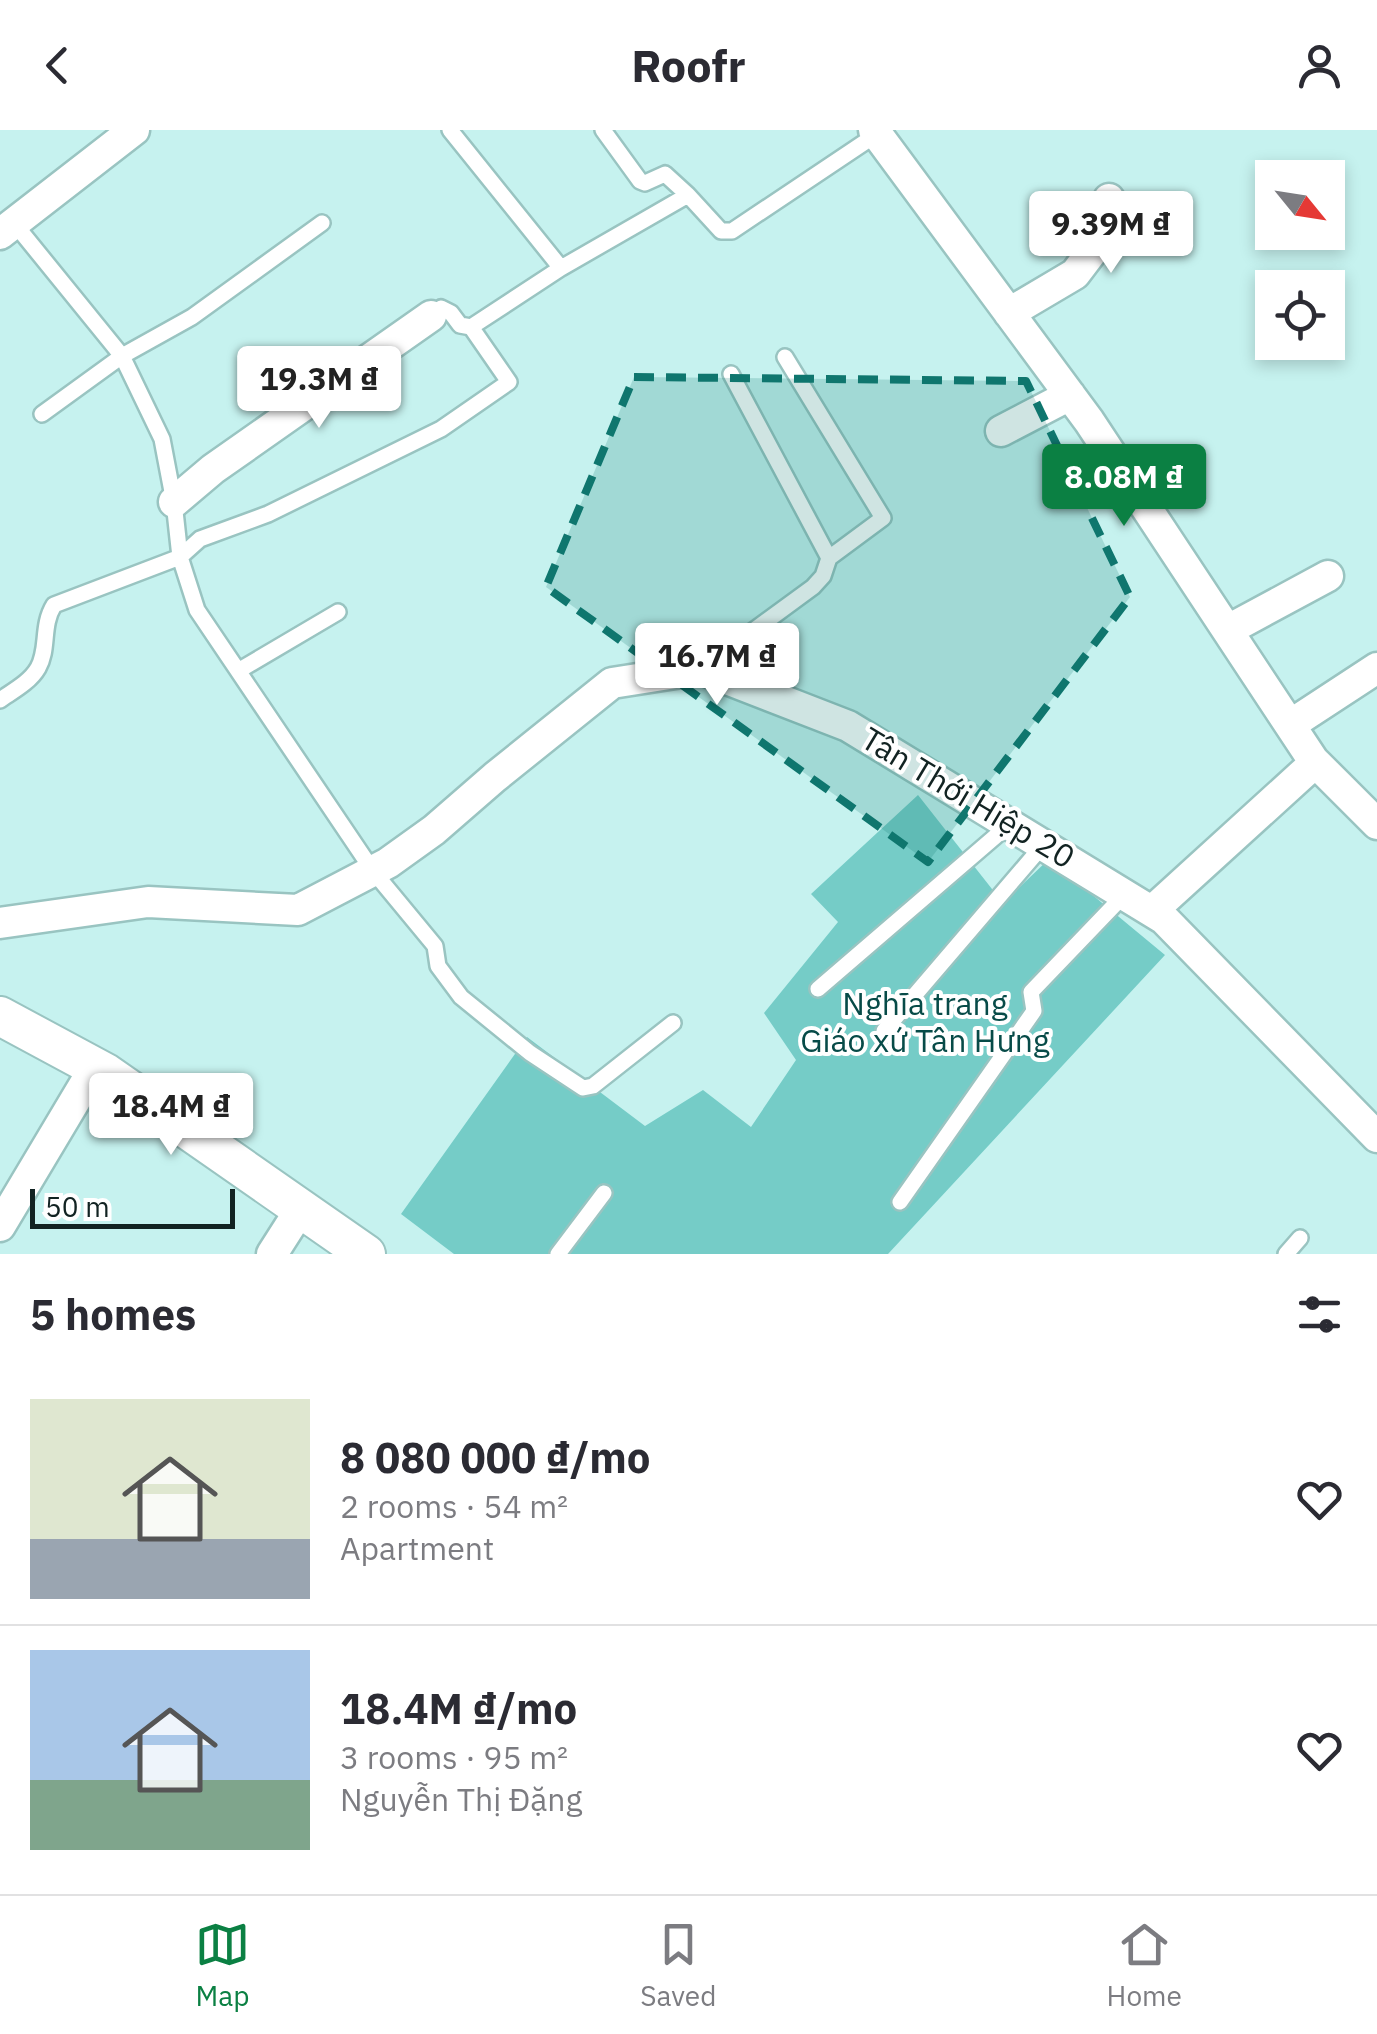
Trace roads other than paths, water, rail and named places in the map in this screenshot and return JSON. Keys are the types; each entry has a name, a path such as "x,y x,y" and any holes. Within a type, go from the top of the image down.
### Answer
{"street":[{"path":"7,228 134,130"},
{"path":"876,132 1070,395 1313,760 1377,824"},
{"path":"1010,313 1075,274 1119,216 1109,199"},
{"path":"174,502 213,468 431,316"},
{"path":"1001,431 1070,395"},
{"path":"1228,630 1328,576"},
{"path":"1290,725 1377,668"},
{"path":"0,923 148,902 298,910 373,872 434,830 612,684 701,669"},
{"name":"Tân Thới Hiệp 20","path":"701,669 848,726 1164,918 1377,1137"},
{"path":"1152,911 1313,760"},
{"path":"0,1016 95,1067 366,1254"},
{"path":"0,1226 95,1067"},
{"path":"272,1254 302,1207"}],"lane":[{"path":"450,130 561,268"},
{"path":"603,130 640,181 646,183 665,174 721,232 732,231 876,132"},
{"path":"431,316 442,308 460,325 471,327 561,268 688,195"},
{"path":"42,414 122,356 192,317 322,222"},
{"path":"7,228 122,356 162,439 180,558 197,610 373,872 434,946 438,966 461,998 577,1086 593,1086 673,1023"},
{"path":"0,700 37,671 43,656 46,618 54,605 180,558 200,539 268,514 441,429 509,382 471,327"},
{"path":"701,669 813,587 823,576 829,558 883,518 785,356"},
{"path":"732,374 829,558"},
{"path":"238,670 338,612"},
{"path":"818,989 1011,823"},
{"path":"884,1031 1044,844"},
{"path":"900,1202 1034,1010 1031,992 1125,894"},
{"path":"558,1254 604,1193"},
{"path":"1286,1254 1300,1238"}],"park label":[{"name":"Nghĩa trang Giáo xứ Tân Hưng","path":"925,1022"}]}
